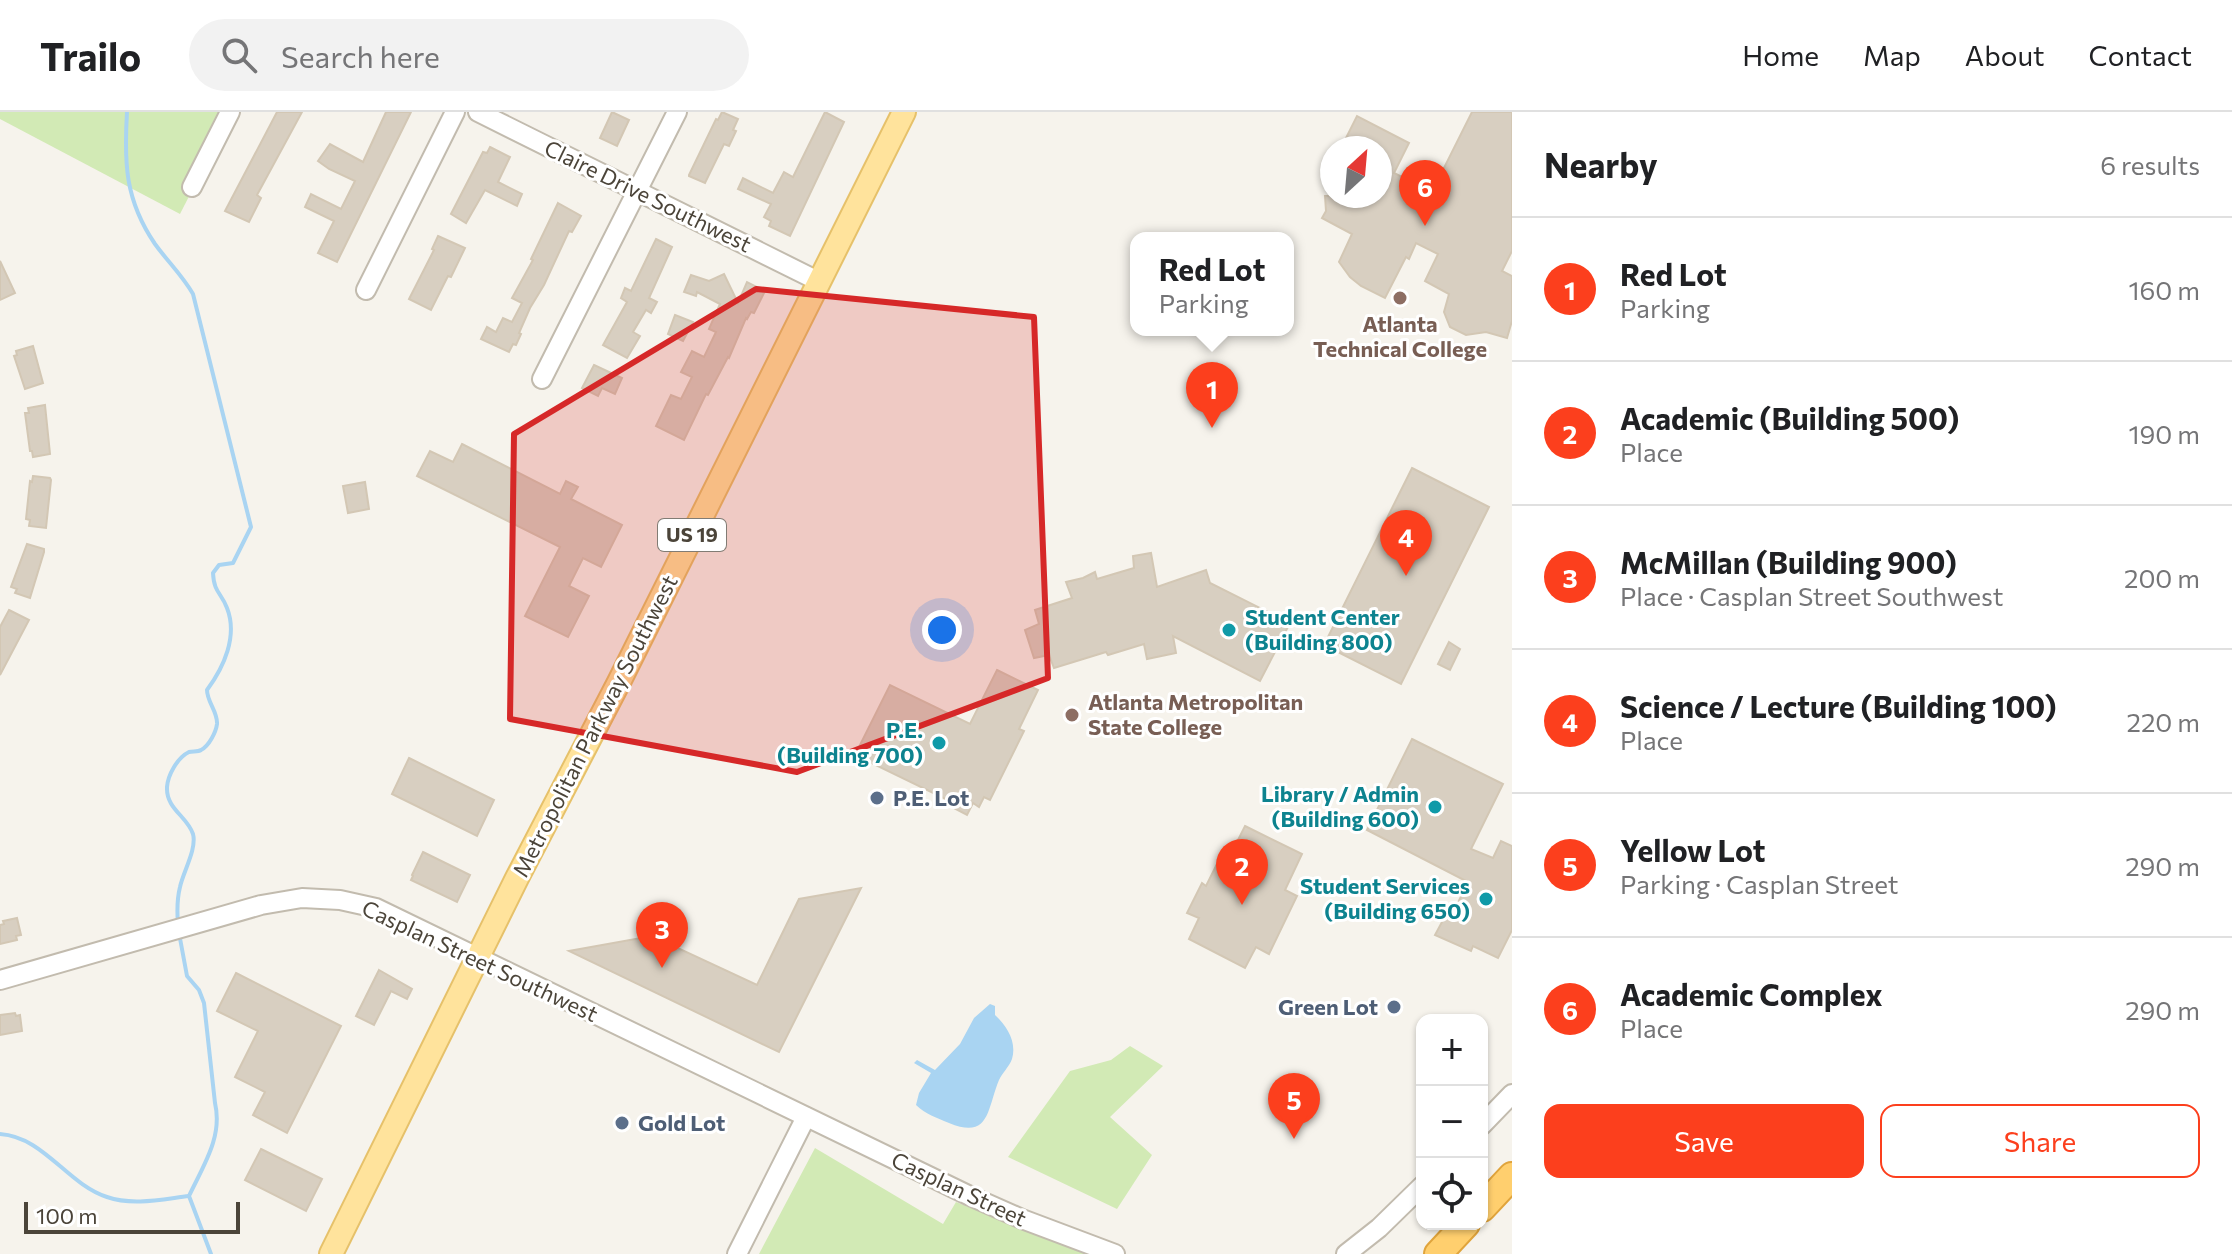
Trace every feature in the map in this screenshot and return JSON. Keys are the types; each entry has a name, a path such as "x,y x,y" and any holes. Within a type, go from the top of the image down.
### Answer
{"highway":[{"path":"1488,1202 1512,1176"},
{"path":"1438,1254 1460,1230"}],"main road":[{"name":"Metropolitan Parkway Southwest","path":"331,1254 904,112"}],"street":[{"path":"192,187 230,112"},
{"path":"366,290 455,112"},
{"name":"Claire Drive Southwest","path":"478,112 818,281"},
{"path":"542,379 677,112"},
{"name":"Casplan Street Southwest","path":"0,980 261,905 302,898 340,900 376,908 806,1117"},
{"path":"1488,1119 1512,1094"},
{"path":"737,1254 806,1117"},
{"name":"Casplan Street","path":"806,1117 1022,1219 1115,1254"},
{"path":"1346,1254 1379,1228 1416,1192"}],"highlighted area":[{"path":"756,289 1034,317 1048,678 797,772 510,719 514,434"}],"green space":[{"path":"0,112 232,112 180,214 0,119"},
{"path":"1130,1046 1163,1066 1110,1117 1152,1155 1117,1209 1008,1157 1070,1071 1111,1060"},
{"path":"815,1148 943,1224 956,1202 1088,1254 759,1254"}],"water":[{"path":"990,1004 995,1006 995,1015 1010,1035 1013,1053 985,1119 972,1128 931,1116 916,1105 931,1073 914,1063 917,1060 935,1070 960,1044 974,1018"}],"building":[{"path":"277,112 302,112 257,195 261,198 249,222 225,211"},
{"path":"386,112 411,112 337,262 318,253 334,221 305,207 311,194 341,209 355,181 318,161 330,144 363,162"},
{"path":"612,112 629,120 617,146 600,138"},
{"path":"722,112 738,119 733,130 736,131 729,146 724,144 705,183 689,175"},
{"path":"825,112 844,122 790,236 769,226 771,221 764,217 771,204 738,189 743,178 773,193 784,172 793,177"},
{"path":"1472,112 1512,112 1512,251 1502,271 1512,276 1512,321 1507,338 1486,332 1466,335 1450,327 1444,312 1449,294 1425,281 1438,254 1416,243 1385,298 1361,286 1339,262 1352,234 1322,218 1326,208 1392,208 1392,136 1347,136 1357,116 1409,143 1394,173 1432,192"},
{"path":"490,147 510,157 498,182 522,194 517,206 485,190 466,223 451,214 483,152 487,153"},
{"path":"558,203 581,216 572,232 569,231 530,308 516,345 513,344 509,352 481,339 487,327 496,332 503,318 512,322 522,303 512,298"},
{"path":"438,236 465,248 431,310 409,299"},
{"path":"656,239 672,247 649,298 657,302 651,313 646,310 633,332 640,336 627,358 603,345 627,302 621,298 625,288 631,291"},
{"path":"0,261 15,293 0,300"},
{"path":"724,274 738,303 747,282 765,291 754,313 751,312 746,318 729,358 706,394 684,440 656,426 671,395 681,399 692,377 681,372 692,351 704,357 716,332 709,329 720,304 697,292 696,296 684,292 691,275 709,281"},
{"path":"675,315 693,322 683,341 668,334"},
{"path":"33,346 43,383 25,389 14,356 17,355 16,351"},
{"path":"594,365 622,378 615,394 602,388 598,396 582,388"},
{"path":"45,405 50,454 33,457 25,413 29,413 28,408"},
{"path":"462,444 560,494 566,481 578,487 571,499 622,525 601,567 583,558 569,586 589,596 568,637 525,616 560,547 417,476 430,451 453,462"},
{"path":"1412,468 1489,507 1401,684 1324,645"},
{"path":"33,476 51,480 46,528 29,526 30,520 26,519"},
{"path":"365,482 369,509 348,513 343,486"},
{"path":"27,544 44,549 30,598 15,593 17,589 11,587"},
{"path":"1151,553 1157,587 1206,570 1210,583 1290,623 1260,681 1173,636 1176,653 1147,659 1144,644 1054,668 1049,655 1034,658 1025,630 1039,624 1035,610 1072,598 1066,582 1095,572 1097,579 1134,568 1133,556"},
{"path":"9,610 29,620 0,675 0,627"},
{"path":"1449,642 1460,649 1450,670 1438,664"},
{"name":"P.E. (Building 700)","path":"997,670 1038,690 1019,729 1024,731 990,800 984,797 979,807 973,803 967,815 952,807 954,803 855,755 890,685 970,724"},
{"name":"Library / Admin (Building 600)","path":"1412,739 1503,784 1471,849 1493,858 1501,841 1512,846 1512,930 1498,958 1473,946 1471,951 1435,935 1449,909 1454,911 1468,882 1367,830"},
{"path":"409,758 494,800 477,836 392,794"},
{"path":"1245,826 1302,854 1285,890 1297,896 1269,954 1256,947 1245,968 1189,939 1199,918 1187,913 1202,883 1206,886 1220,858 1227,862"},
{"path":"423,852 470,875 457,902 411,880"},
{"path":"861,888 779,1052 569,951 652,936 757,985 799,899"},
{"path":"17,918 21,935 16,936 17,940 0,944 0,925 4,924 3,921"},
{"path":"379,970 412,989 407,999 391,991 374,1025 356,1016"},
{"path":"236,973 341,1026 287,1133 253,1115 265,1092 235,1077 258,1031 217,1011"},
{"path":"15,1013 16,1016 20,1015 22,1031 0,1035 0,1015"},
{"path":"261,1149 322,1179 306,1211 245,1180"}],"waterway":[{"path":"127,112 127,165 132,196 145,228 193,294 251,527 233,563 219,565 213,573 216,589 227,608 231,629 228,651 207,690 217,720 215,731 204,748 181,758 167,787 173,807 190,828 194,840 179,892 178,924"},
{"path":"179,933 187,976 199,990 204,1003 217,1116 210,1151 189,1196 211,1254"},
{"path":"0,1134 30,1143 80,1182 107,1197 138,1201 189,1196"}],"place":[{"name":"Academic Complex","path":"1425,226"},
{"name":"Atlanta Technical College","path":"1400,298"},
{"name":"Red Lot","path":"1212,428"},
{"name":"Science / Lecture (Building 100)","path":"1406,576"},
{"name":"Student Center (Building 800)","path":"1229,630"},
{"name":"Atlanta Metropolitan State College","path":"1072,715"},
{"name":"P.E. (Building 700)","path":"939,743"},
{"name":"P.E. Lot","path":"877,798"},
{"name":"Library / Admin (Building 600)","path":"1435,807"},
{"name":"Student Services (Building 650)","path":"1486,899"},
{"name":"Academic (Building 500)","path":"1242,905"},
{"name":"McMillan (Building 900)","path":"662,968"},
{"name":"Green Lot","path":"1394,1007"},
{"name":"Gold Lot","path":"622,1123"},
{"name":"Yellow Lot","path":"1294,1139"}]}
